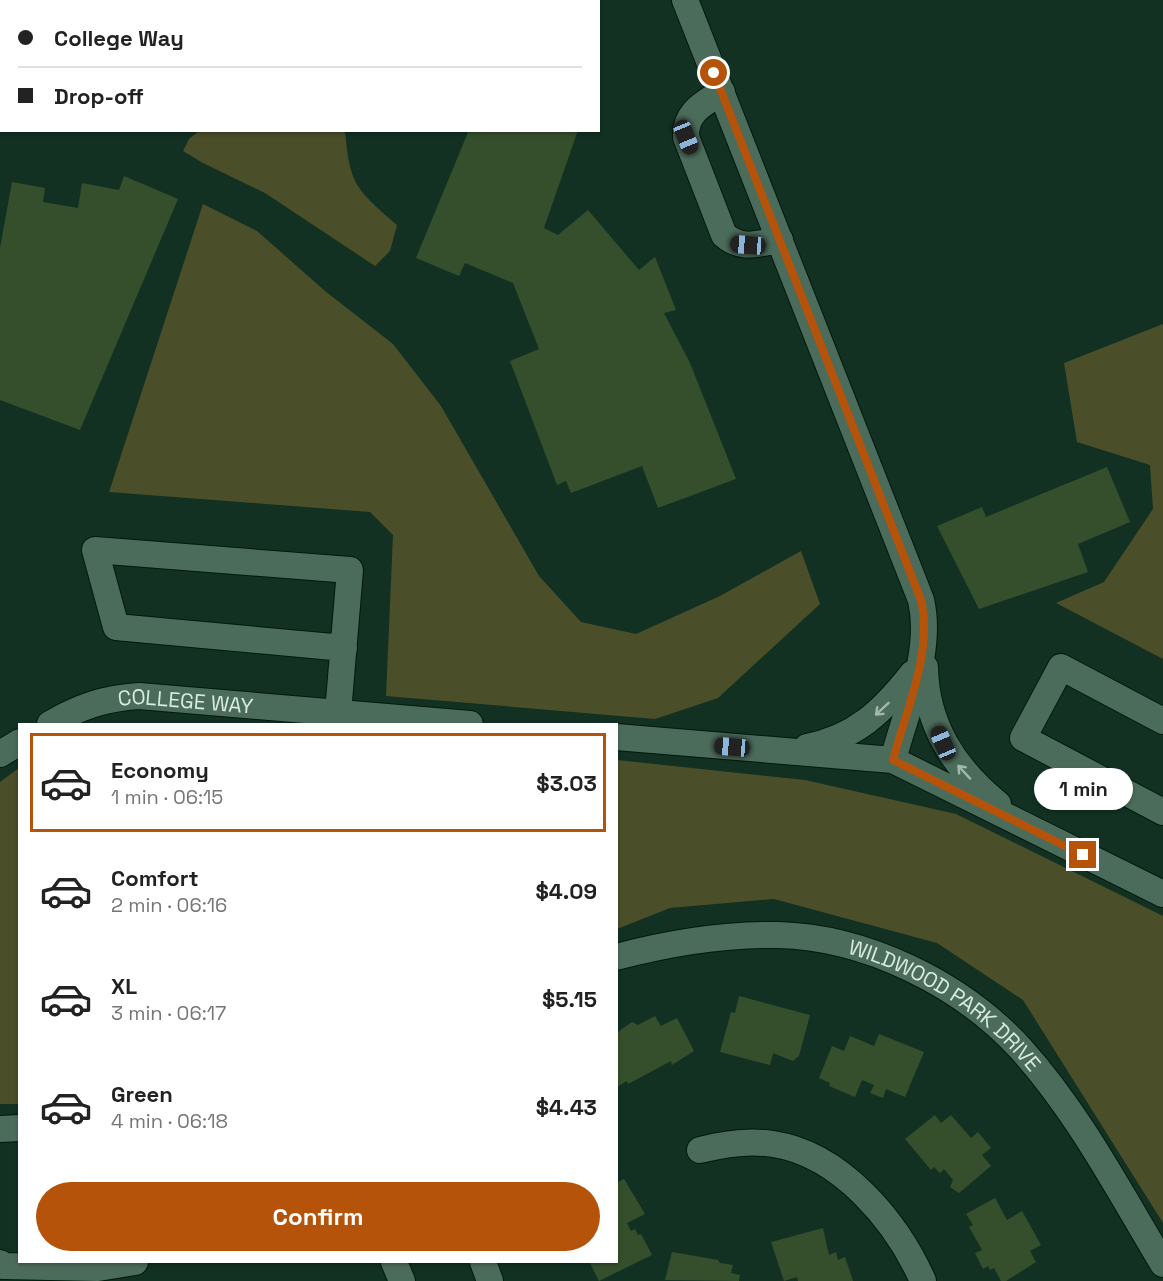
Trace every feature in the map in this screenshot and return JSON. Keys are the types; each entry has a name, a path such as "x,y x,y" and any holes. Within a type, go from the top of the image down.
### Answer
{"street":[{"path":"686,0 921,600 925,616 928,703 943,743 961,768 988,796 1023,825"},
{"path":"722,92 690,116 685,127 686,137 724,235 735,244 748,245 780,240"},
{"path":"338,713 344,648 350,570 95,550 116,627 344,648"},
{"path":"893,760 924,638"},
{"path":"778,751 835,740 856,730 888,704 919,664"},
{"path":"1163,721 1061,667 1023,738 1163,812"},
{"name":"COLLEGE WAY","path":"52,723 81,707 114,698 139,696 458,723"},
{"path":"618,737 893,760 1163,894"},
{"path":"0,754 18,743"},
{"name":"WILDWOOD PARK DRIVE","path":"618,956 659,946 732,936 781,935 835,943 874,955 910,969 950,991 990,1018 1048,1082 1103,1164 1163,1264"},
{"path":"0,1129 18,1128"},
{"path":"700,1150 741,1142 774,1144 806,1155 835,1170 864,1192 886,1217 923,1281"},
{"path":"0,1263 4,1266 98,1268 129,1263"},
{"path":"394,1263 402,1281"},
{"path":"483,1263 490,1281"}],"green space":[{"path":"198,132 345,132 349,164 358,185 372,203 397,225 390,251 375,266 265,193 183,151 189,139"},
{"path":"203,204 257,231 325,291 393,344 441,406 539,576 581,622 636,634 720,596 801,551 820,604 718,698 655,719 386,696 393,535 370,512 109,492"},
{"path":"1163,324 1163,659 1056,603 1104,582 1153,509 1150,465 1077,442 1064,363"},
{"path":"618,760 805,780 956,814 1163,916 1163,1223 1023,1000 937,943 774,899 670,908 618,929"},
{"path":"18,769 18,1104 0,1104 0,782"}],"building":[{"path":"468,132 577,132 544,228 558,235 588,210 639,270 655,257 676,310 664,313 690,363 736,479 658,508 642,466 571,493 566,481 557,485 510,361 539,349 513,283 465,263 459,276 416,258"},
{"path":"124,176 178,199 80,430 0,400 0,248 12,182 45,188 43,202 78,208 82,183 119,190"},
{"path":"1107,467 1130,522 1078,544 1088,572 979,609 937,526 982,507 986,517"},
{"path":"739,996 810,1015 799,1056 793,1061 773,1053 770,1065 720,1052 731,1012 735,1013"},
{"path":"655,1016 661,1026 677,1018 694,1051 672,1065 671,1061 628,1084 627,1081 618,1086 618,1033 632,1022 638,1025"},
{"path":"879,1034 924,1052 905,1097 886,1089 883,1098 870,1093 874,1085 862,1080 855,1097 829,1086 830,1083 819,1078 832,1046 844,1051 850,1036 874,1046"},
{"path":"935,1115 941,1123 951,1115 971,1138 978,1132 991,1148 982,1155 991,1166 959,1193 950,1187 953,1180 944,1169 940,1173 934,1167 931,1170 905,1139"},
{"path":"624,1179 645,1214 627,1223 631,1231 635,1229 638,1235 641,1234 652,1255 599,1281 590,1263 618,1263 618,1182"},
{"path":"995,1198 1007,1220 1022,1211 1041,1245 1030,1251 1036,1262 1006,1281 1001,1281 994,1268 990,1270 988,1266 983,1269 975,1253 982,1250 969,1227 973,1225 966,1214"},
{"path":"823,1228 829,1255 836,1252 838,1260 845,1257 853,1281 798,1281 797,1277 784,1281 771,1242"},
{"path":"672,1252 733,1265 731,1273 740,1275 739,1281 665,1280"}],"route":[{"path":"714,73 921,600 925,616 924,638 893,760 1083,855"}]}
